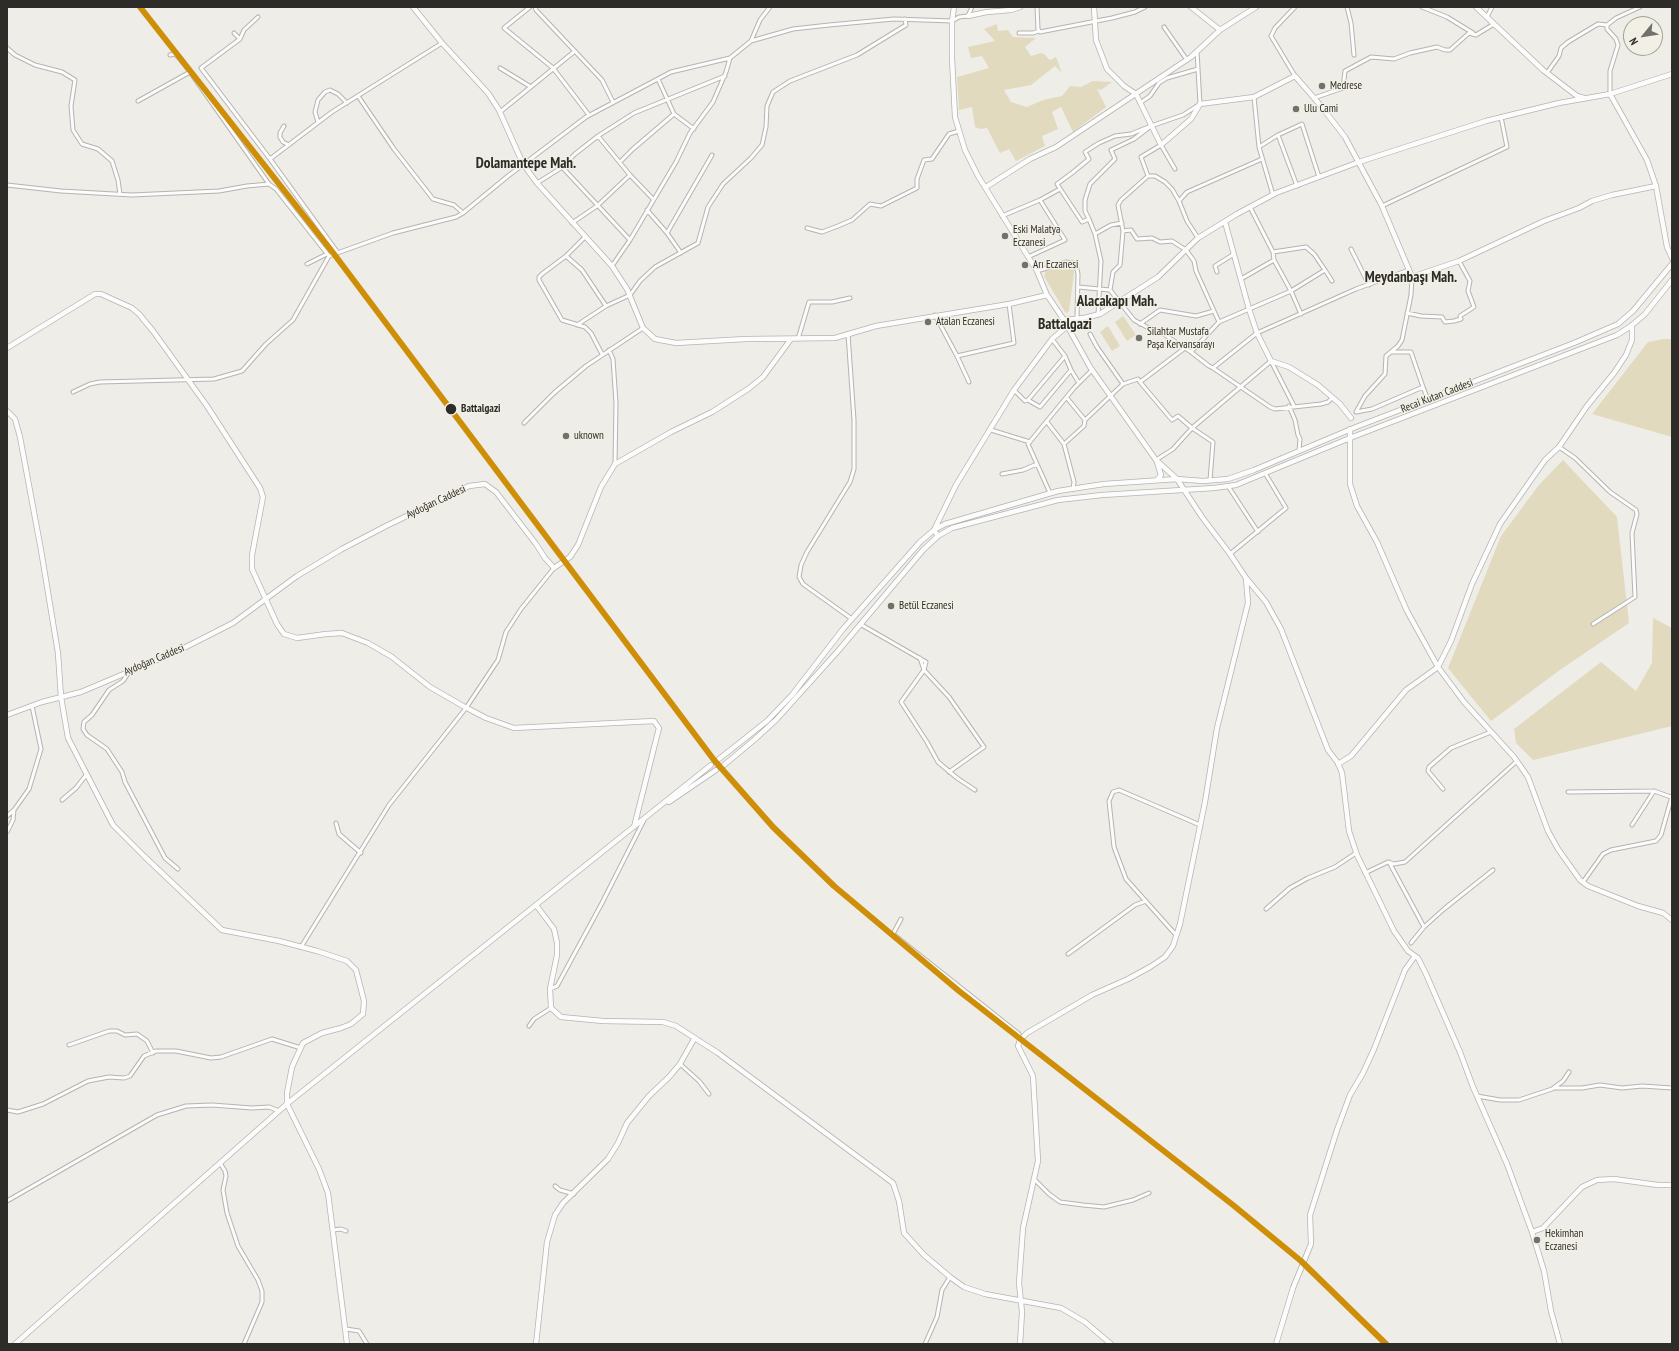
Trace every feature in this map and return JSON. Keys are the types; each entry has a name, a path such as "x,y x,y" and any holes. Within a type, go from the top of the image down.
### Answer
{"street":[{"path":"413,7 442,43 488,93 500,112 523,164 537,183 612,266 630,295 643,328 655,339 676,344 746,339 835,338 876,326 935,315 1010,304 1047,295"},
{"path":"530,7 504,28 553,68 589,115"},
{"path":"535,7 536,10 602,80 613,102"},
{"path":"306,264 393,233 456,217 463,213 571,126 589,115 671,72 730,58 751,40 760,20 770,7"},
{"path":"954,7 952,21 955,117 965,150 1002,216 1036,271 1047,295 1064,320 1092,370 1156,460 1177,479 1202,517 1246,578 1266,602 1281,629 1328,750 1342,772 1349,831 1356,853 1394,931 1408,951 1415,956 1426,974 1507,1164 1532,1232 1544,1271 1551,1311 1560,1344"},
{"path":"968,16 972,7"},
{"path":"751,40 793,29 894,19 952,21 958,17 987,12 1012,10 1020,7"},
{"path":"1037,7 1039,31"},
{"path":"1094,7 1096,40 1107,69 1124,86 1136,94 1151,126 1175,169"},
{"path":"1019,33 1033,33 1135,12 1145,7"},
{"path":"1191,7 1220,30"},
{"path":"986,186 1030,160 1056,148 1187,60 1220,30 1256,7"},
{"path":"1295,7 1275,28 1271,36 1295,76 1345,137 1382,206 1412,277 1411,295 1402,340 1398,346 1386,356 1385,374 1365,396 1351,418"},
{"path":"1347,7 1352,23 1354,55"},
{"path":"1422,7 1447,17 1476,35"},
{"path":"1476,7 1547,74 1577,96 1586,99"},
{"path":"1487,17 1492,7"},
{"path":"1547,74 1559,56 1561,48 1568,42 1598,24 1607,25 1616,18 1638,7"},
{"path":"258,17 244,30 240,39 201,68 270,159 338,253"},
{"path":"577,325 606,306 630,295 640,281 655,267 698,243 708,207 723,184 751,158 762,145 766,128 767,106 773,92 790,81 857,56 906,25 905,19"},
{"path":"1314,98 1343,88 1345,71 1371,57 1394,59 1410,53 1437,47 1450,50 1469,33 1476,35 1494,24"},
{"path":"1607,25 1608,29 1616,38 1618,44 1610,71 1610,94 1647,160 1656,186 1667,247 1672,258"},
{"path":"1164,27 1187,60"},
{"path":"234,33 240,39"},
{"path":"270,159 318,122 442,43"},
{"path":"7,48 15,55 35,65 62,72 74,80 71,106 73,130 82,144 98,149 112,160 118,180 120,194"},
{"path":"500,112 575,51"},
{"path":"1148,176 1141,157 1161,144 1191,119 1200,104 1197,51"},
{"path":"170,55 174,54 178,57 190,72 269,184 276,189 328,255"},
{"path":"612,266 630,240 694,129 713,102 725,76 730,58"},
{"path":"500,68 531,87"},
{"path":"1140,102 1150,96 1159,83 1167,78 1198,69"},
{"path":"138,101 190,72"},
{"path":"1064,320 1098,315 1158,277 1198,238 1273,195 1359,162 1420,141 1501,117 1560,103 1610,94 1672,74"},
{"path":"537,183 562,167 575,154 598,136 634,113 725,76"},
{"path":"1089,219 1082,222 1057,184 1089,158 1085,152 1099,143 1115,136 1130,134 1183,115 1200,104 1254,97 1295,76"},
{"path":"658,79 669,100 674,114 694,129"},
{"path":"318,122 315,112 318,100 325,92 330,90 338,94 347,103"},
{"path":"358,96 394,149 433,199 454,205 463,213"},
{"path":"1254,97 1259,147 1273,195"},
{"path":"620,162 638,144 674,114"},
{"path":"1382,206 1507,147 1501,117"},
{"path":"1259,147 1278,135 1302,124 1319,177"},
{"path":"284,126 280,133 280,137 283,142 288,145"},
{"path":"1098,315 1101,261 1095,234 1085,211 1085,200 1090,184 1115,159 1111,150 1134,139 1151,126"},
{"path":"807,228 822,232 852,220 870,204 881,206 917,188 917,179 924,160 932,158 949,134 959,131"},
{"path":"1278,135 1297,186"},
{"path":"598,136 630,175 653,199"},
{"path":"667,233 712,155"},
{"path":"1179,201 1187,192 1262,159"},
{"path":"562,167 630,240"},
{"path":"572,223 597,206 630,175"},
{"path":"1198,238 1187,221 1179,201 1172,189 1165,182 1155,176 1148,176 1121,200 1118,205 1123,231 1120,265 1113,272 1110,290 1134,320 1154,331 1162,333 1209,366 1241,385 1270,407 1275,408 1322,404 1328,402 1332,398"},
{"path":"7,185 61,191 120,194 218,191 269,184"},
{"path":"1412,277 1459,261 1544,221 1579,208 1592,201 1612,195 1656,186"},
{"path":"1002,216 1040,200 1060,189"},
{"path":"1028,257 1065,240 1040,200"},
{"path":"1250,207 1273,252 1274,260 1301,314"},
{"path":"647,210 667,233 681,253"},
{"path":"1225,222 1249,310 1257,333 1294,406"},
{"path":"1095,234 1111,225 1122,223"},
{"path":"1123,231 1130,230 1137,239 1152,238 1158,242 1172,241 1186,250 1194,261 1196,271 1219,322"},
{"path":"585,237 566,256 542,274 539,277 539,280 562,320 584,327 591,333 602,354"},
{"path":"1273,252 1306,247 1314,254 1332,281"},
{"path":"1352,249 1369,285"},
{"path":"1217,272 1215,266 1234,254"},
{"path":"73,392 90,384 100,382 214,379 242,371 266,344 293,320 328,255"},
{"path":"566,256 582,270 606,306"},
{"path":"1241,279 1274,260"},
{"path":"1407,313 1421,316 1442,317 1445,322 1461,319 1460,316 1474,307 1468,291 1470,281 1459,261"},
{"path":"1036,271 1066,262 1073,263 1078,269 1077,318"},
{"name":"Recai Kutan Caddesi","path":"934,530 945,524 1050,493 1072,489 1104,484 1157,480 1228,479 1248,473 1350,429 1428,400 1618,324 1633,311 1672,264"},
{"path":"1191,352 1219,322 1249,310 1290,290 1325,270"},
{"path":"1213,368 1257,333 1369,285 1409,270"},
{"name":"Recai Kutan Caddesi","path":"724,765 776,720 838,651 923,550 938,536 952,528 1058,500 1102,494 1236,485 1350,438 1617,335 1645,314 1672,280"},
{"path":"1078,287 1110,290"},
{"path":"7,348 95,294 101,294 132,308 139,314 207,406 260,488 263,497 252,555 252,569 267,599 277,624 284,634 297,638 342,633 361,640 392,657 430,686 466,708 486,718 514,728 654,721 659,728 634,827"},
{"path":"798,339 809,302 832,302 850,298"},
{"path":"957,356 1014,343 1010,304"},
{"path":"1140,324 1160,310 1196,316 1214,311"},
{"path":"935,315 957,356 968,382"},
{"path":"719,759 767,721 792,695 852,619 920,542 934,530 956,485 991,430 1014,390 1052,339 1064,329 1064,320"},
{"path":"1338,764 1351,756 1406,690 1438,667 1451,641 1472,584 1500,524 1545,460 1559,447 1587,406 1614,373 1626,355 1632,340 1632,325"},
{"path":"524,423 554,393 602,354 643,328"},
{"path":"848,334 854,420 854,469 850,482 807,552 801,565 799,577 803,584 852,619"},
{"path":"1090,334 1122,384"},
{"path":"301,947 389,805 466,708 498,660 506,632 520,609 554,568 570,557 578,545 601,487 615,464 671,432 712,412 748,389 763,377 791,339"},
{"path":"1052,339 1065,356 1079,383"},
{"path":"1140,382 1185,348"},
{"path":"609,350 613,360 615,464"},
{"path":"1392,352 1411,352 1428,400"},
{"path":"1028,400 1065,356"},
{"path":"1156,460 1173,449 1192,428 1270,361"},
{"path":"1270,361 1288,367 1318,386 1340,404 1356,427"},
{"path":"1014,390 1025,400 1028,400 1040,407 1071,370"},
{"path":"1050,493 1028,444 1079,383 1092,370"},
{"path":"1064,444 1084,426 1085,420 1122,384 1138,379 1172,420 1178,416 1185,423 1213,442 1210,480"},
{"path":"1356,412 1372,409 1423,387"},
{"path":"1067,398 1085,420"},
{"path":"1289,406 1295,420 1300,439 1299,451"},
{"path":"7,411 14,419 20,437 51,607 58,653 61,697 68,738 113,825 222,930 301,947 347,961 356,970 364,1001 363,1014 351,1024 322,1033 303,1043 292,1067 286,1093 287,1104 319,1169 328,1193 347,1344"},
{"path":"1047,422 1064,444 1074,482 1072,489"},
{"path":"1350,429 1350,484 1357,506 1377,542 1407,611 1438,667 1464,702 1517,761 1528,777 1551,838 1583,882 1606,894 1638,906 1663,913 1672,920"},
{"path":"991,430 1030,442"},
{"path":"1559,447 1575,458 1610,492 1636,510 1632,533 1635,597 1594,624"},
{"path":"1156,460 1161,475 1157,480"},
{"path":"1002,474 1023,470 1037,464"},
{"path":"1230,554 1286,508 1265,473"},
{"name":"Aydoğan Caddesi","path":"7,715 81,692 178,651 233,623 297,576 386,526 469,486 485,484 496,492 507,504 545,558 554,568"},
{"path":"1228,486 1258,532"},
{"path":"934,530 938,536"},
{"path":"1020,1344 1022,1312 1019,1283 1023,1228 1038,1161 1033,1076 1018,1046 1020,1040 1027,1033 1092,995 1128,979 1155,964 1165,957 1173,946 1180,924 1205,802 1217,728 1248,603 1246,578"},
{"path":"860,624 926,662 924,670 901,702 938,762 975,790"},
{"path":"130,670 123,681 109,690 92,715 84,722 83,729 111,754 122,772 125,782 165,858 178,869"},
{"path":"924,670 949,697 984,747 950,772"},
{"path":"7,816 14,810 28,789 41,749 32,706"},
{"path":"1443,789 1428,771 1429,767 1451,748 1491,732"},
{"path":"1365,873 1389,862 1394,864 1405,862 1517,761"},
{"path":"15,1344 287,1104 711,765"},
{"path":"550,989 557,986 602,903 645,818 716,770"},
{"path":"62,800 76,788 87,774"},
{"path":"1176,935 1126,879 1114,847 1109,801 1113,792 1119,790 1200,825"},
{"path":"1568,792 1654,791 1671,796 1661,835 1656,841 1611,850 1603,854 1583,882"},
{"path":"1632,825 1654,791"},
{"path":"7,832 13,820 14,810"},
{"path":"336,822 339,834 361,852"},
{"path":"1266,909 1290,888 1308,878 1335,867 1356,853"},
{"path":"1389,862 1424,928"},
{"path":"1411,943 1444,909 1493,870"},
{"path":"1068,954 1135,905 1146,901"},
{"path":"536,905 554,929 557,943 557,955 550,989 551,1008 561,1017 663,1022 676,1026 694,1039 718,1053 893,1183 900,1201 904,1233 924,1255 950,1278 964,1287 985,1294 1062,1308 1085,1322 1111,1344"},
{"path":"901,919 893,934 1019,1034 1020,1040"},
{"path":"1276,1344 1294,1288 1311,1244 1310,1215 1337,1130 1350,1095 1374,1049 1402,977 1415,956"},
{"path":"529,1026 534,1019 551,1008"},
{"path":"69,1045 109,1031 117,1031 125,1035 137,1034 147,1041 153,1053"},
{"path":"7,1110 18,1112 44,1104 88,1082 109,1077 124,1078 130,1076 144,1056 153,1053 176,1051 211,1058 272,1039 301,1048"},
{"path":"536,1344 547,1242 555,1215 563,1202 574,1194 608,1159 627,1123 649,1096 680,1064 694,1039"},
{"path":"680,1064 699,1081 709,1094"},
{"path":"1555,1088 1564,1081 1569,1072"},
{"path":"1477,1096 1500,1100 1519,1100 1555,1088 1582,1088 1600,1085 1622,1088 1642,1086 1672,1088"},
{"path":"7,1201 157,1115 186,1106 212,1105 252,1108 269,1107 279,1111"},
{"path":"220,1163 226,1176 223,1190 226,1213 238,1246 258,1280 262,1291 262,1302 244,1344"},
{"path":"1034,1179 1049,1194 1060,1202 1083,1205 1108,1206 1132,1200 1149,1193"},
{"path":"1532,1232 1543,1228 1582,1187 1597,1180 1614,1179 1658,1185 1672,1185"},
{"path":"555,1186 560,1190 574,1194"},
{"path":"333,1230 341,1229 346,1231"},
{"path":"925,1344 937,1317 942,1290 950,1278"},
{"path":"346,1329 359,1331 367,1344"}],"shaded area":[{"path":"997,24 998,31 1008,30 1013,37 1036,38 1025,47 1031,56 1041,53 1050,60 1056,57 1062,73 1055,66 1031,85 1004,90 1011,102 1027,107 1043,100 1062,96 1070,86 1081,87 1093,81 1112,82 1101,90 1097,89 1106,107 1073,132 1061,107 1052,112 1058,129 1042,136 1045,146 1016,161 1009,149 1000,153 987,128 981,129 975,127 972,107 959,110 957,77 989,68 982,56 971,58 968,47 995,41 984,29"},
{"path":"1069,265 1073,267 1074,273 1069,311 1067,313 1044,276 1046,271"},
{"path":"1123,316 1136,335 1127,341 1115,322"},
{"path":"1108,326 1120,346 1112,351 1100,332"},
{"path":"1672,339 1672,437 1592,414 1648,342"},
{"path":"1563,460 1617,517 1629,623 1560,670 1491,721 1448,668 1501,536 1539,485"},
{"path":"1653,618 1672,628 1672,726 1533,760 1516,743 1514,729 1601,662 1636,691 1652,663"}],"transit line":[{"path":"140,7 334,254 714,760 773,827 834,886 959,991 1233,1205 1301,1261 1386,1344"}],"place":[{"name":"Medrese","path":"1322,86"},
{"name":"Ulu Cami","path":"1296,109"},
{"name":"Eski Malatya Eczanesi","path":"1005,236"},
{"name":"Arı Eczanesi","path":"1025,265"},
{"name":"Atalan Eczanesi","path":"928,322"},
{"name":"Silahtar Mustafa Paşa Kervansarayı","path":"1139,338"},
{"name":"Battalgazi","path":"451,409"},
{"name":"uknown","path":"566,436"},
{"name":"Betül Eczanesi","path":"891,606"},
{"name":"Hekimhan Eczanesi","path":"1537,1240"}],"district":[{"name":"Dolamantepe Mah.","path":"526,164"},
{"name":"Meydanbaşı Mah.","path":"1411,278"},
{"name":"Alacakapı Mah.","path":"1117,302"},
{"name":"Battalgazi","path":"1065,325"}]}
